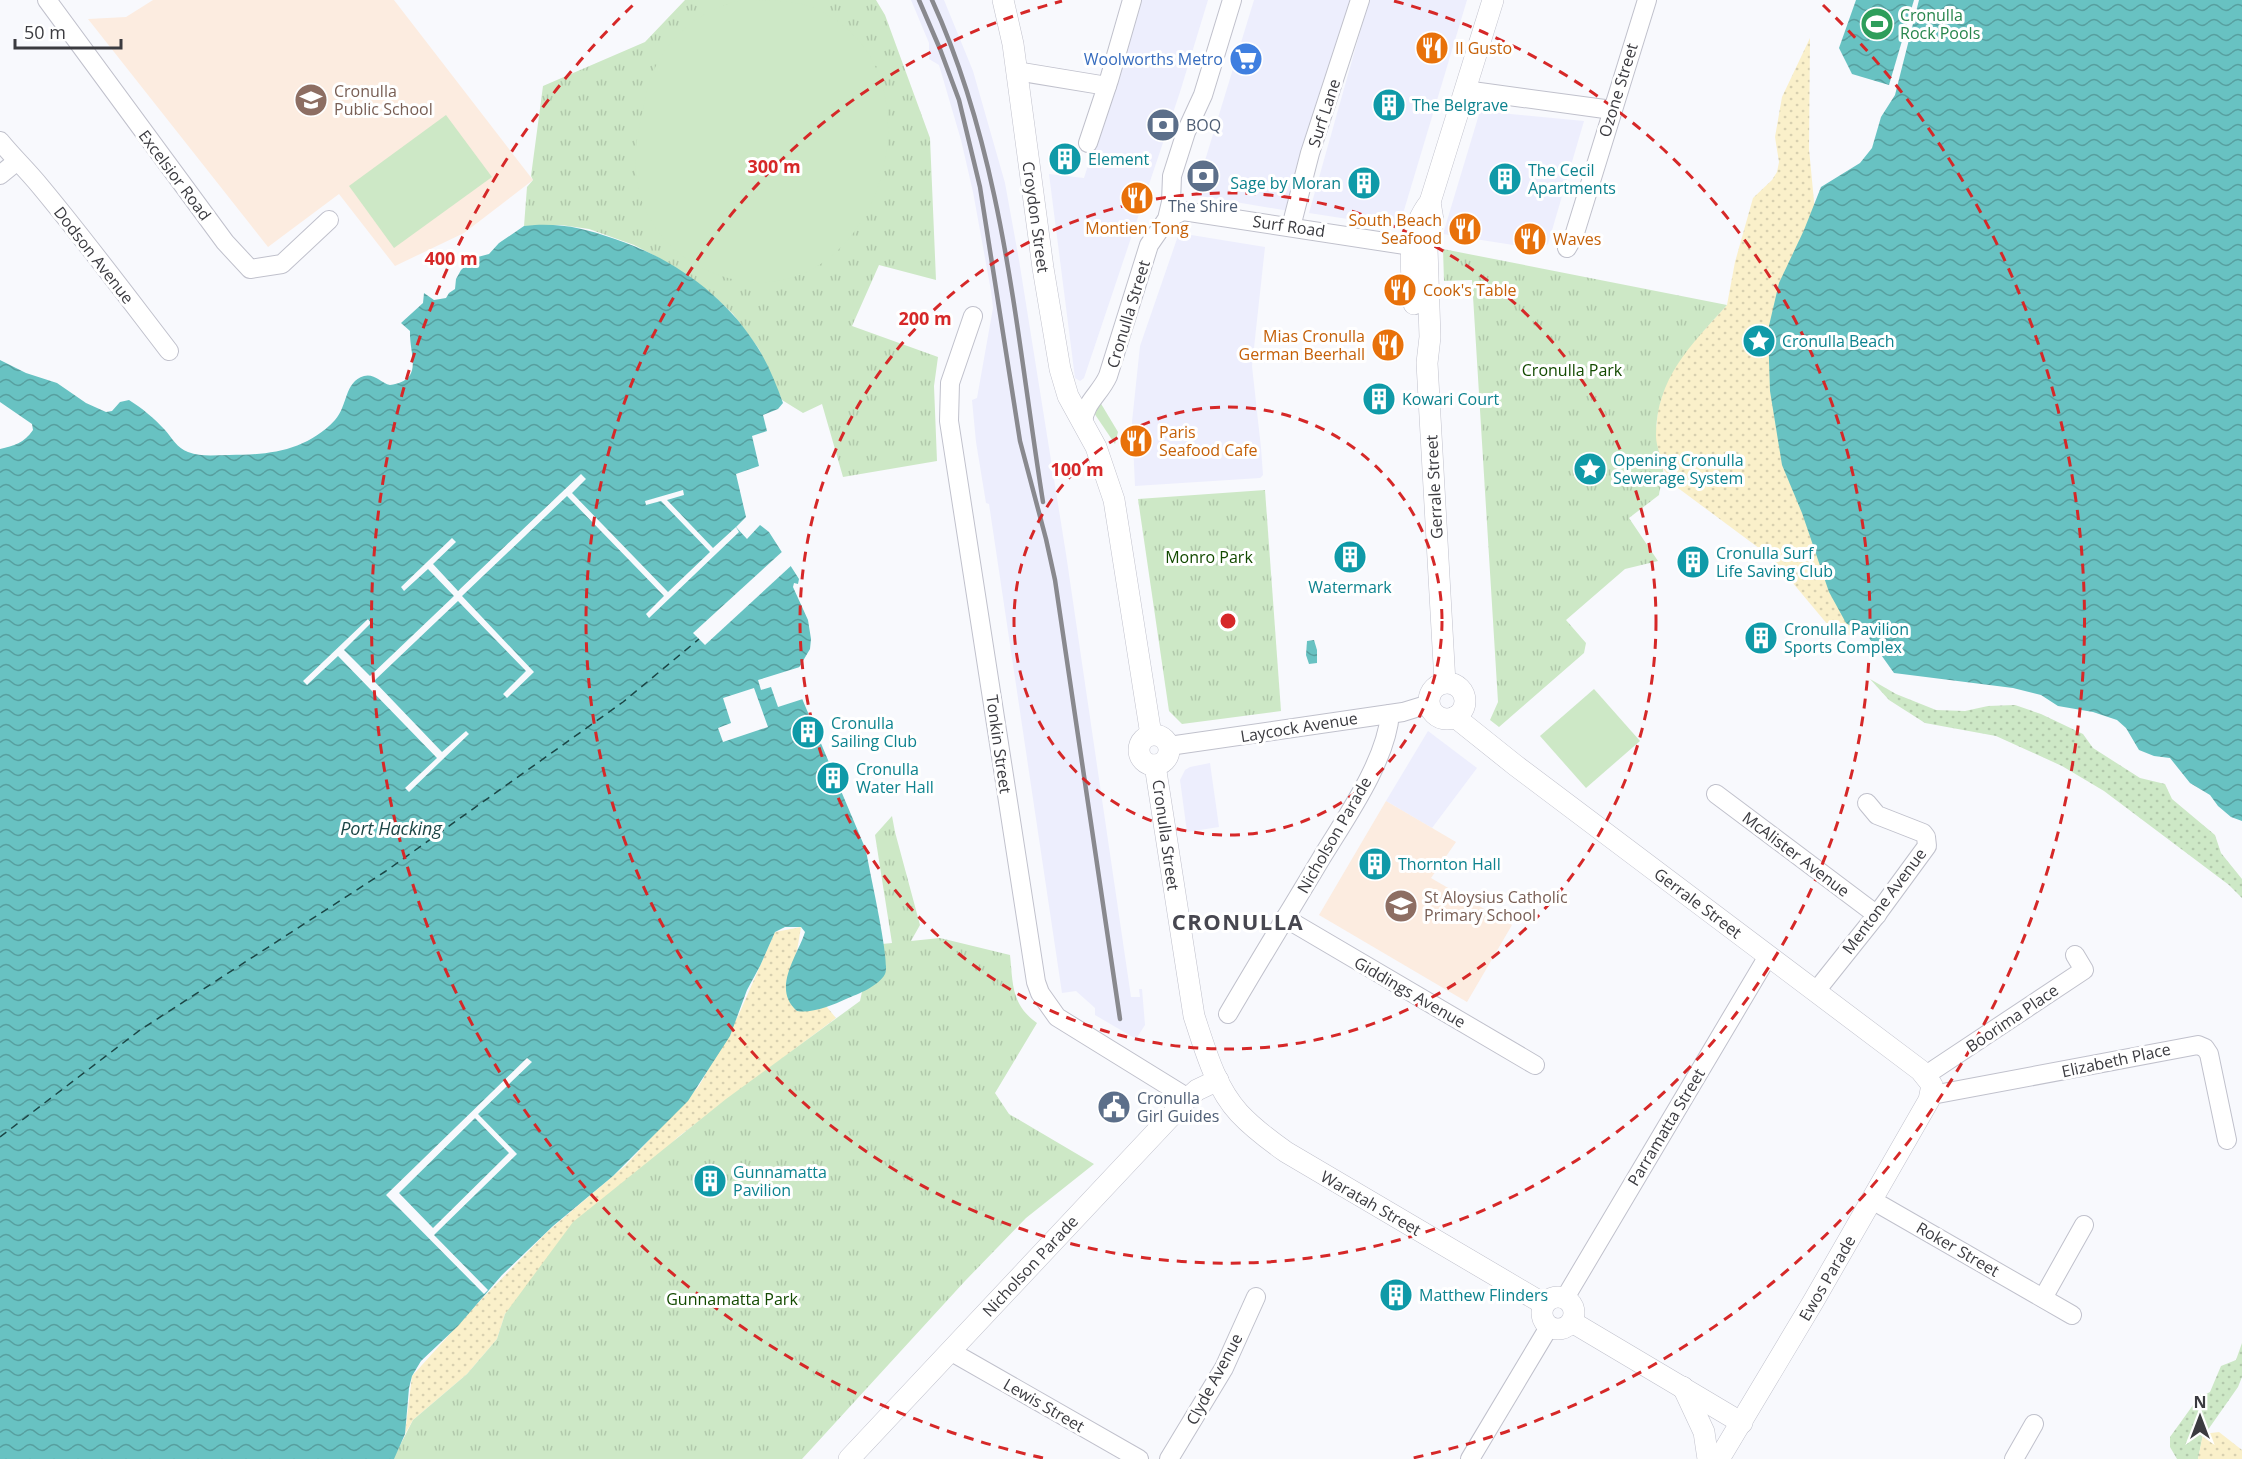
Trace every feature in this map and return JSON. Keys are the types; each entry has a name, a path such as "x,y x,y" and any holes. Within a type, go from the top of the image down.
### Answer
{"street":[{"name":"Excelsior Road","path":"47,0 225,242 250,269 282,264 328,220"},
{"path":"1088,142 1132,0"},
{"name":"Cronulla Street","path":"1083,422 1087,404 1102,389 1108,376 1149,245 1167,219 1173,177 1182,143 1190,120 1203,95 1232,0"},
{"name":"Surf Lane","path":"1291,227 1310,153 1360,0"},
{"name":"Gerrale Street","path":"1445,683 1426,363 1415,321 1419,217 1430,202 1493,0"},
{"name":"Ozone Street","path":"1567,248 1574,236 1647,0"},
{"name":"Croydon Street","path":"1004,3 1013,44 1043,268 1060,369 1068,396 1083,422"},
{"path":"1016,71 1107,86"},
{"path":"1465,90 1612,110"},
{"name":"Dodson Avenue","path":"0,141 16,162 52,200 169,351"},
{"path":"0,175 16,162"},
{"name":"Surf Road","path":"1167,219 1183,211 1419,247"},
{"name":"Tonkin Street","path":"973,316 950,383 950,421 1036,982 1040,993 1058,1017 1188,1098"},
{"path":"1083,422 1096,447 1114,500 1160,741"},
{"path":"1445,683 1455,685 1464,697 1463,708 1455,717 1444,719 1439,717 1434,714 1429,705 1432,690 1445,683"},
{"name":"Laycock Avenue","path":"1160,741 1390,714 1429,705"},
{"name":"Nicholson Parade","path":"1228,1014 1342,824 1381,754 1386,741 1390,714"},
{"name":"Gerrale Street","path":"1455,717 1515,765 1816,991 1929,1085"},
{"name":"Cronulla Street","path":"1160,741 1143,741 1140,754 1146,762 1155,765 1194,1016 1218,1080"},
{"name":"McAlister Avenue","path":"1716,794 1877,915"},
{"name":"Mentone Avenue","path":"1816,991 1877,915 1924,851 1927,841 1923,833 1877,815 1867,803"},
{"name":"Giddings Avenue","path":"1285,918 1535,1065"},
{"name":"Boorima Place","path":"1929,1085 2084,970 2074,955"},
{"name":"Parramatta Street","path":"1565,1298 1768,956"},
{"name":"Elizabeth Place","path":"1929,1085 2199,1045 2209,1054 2227,1140"},
{"name":"Nicholson Parade","path":"849,1459 1188,1098 1197,1090 1218,1080"},
{"name":"Waratah Street","path":"1218,1080 1237,1111 1259,1133 1286,1152 1544,1304"},
{"name":"Ewos Parade","path":"1719,1459 1872,1200 1929,1085"},
{"name":"Roker Street","path":"1872,1200 2072,1315"},
{"path":"2043,1298 2084,1225"},
{"name":"Clyde Avenue","path":"1169,1459 1224,1368 1256,1297"},
{"path":"1551,1298 1565,1298 1574,1311 1572,1322 1559,1329 1549,1327 1542,1319 1544,1304 1551,1298"},
{"path":"1572,1322 1742,1422"},
{"path":"1470,1459 1549,1327"},
{"name":"Lewis Street","path":"950,1351 1139,1459"},
{"path":"1683,1387 1704,1432 1708,1459"},
{"path":"2014,1459 2034,1424"}],"shaded area":[{"name":"Cronulla Public School","path":"153,0 394,0 533,180 464,233 395,266 339,194 268,247 88,19 126,17"},
{"path":"911,0 944,0 973,71 1005,183 1066,554 1131,997 1140,997 1139,989 1142,989 1145,1025 1136,1039 1095,1015 1095,1008 1076,991 1062,993 989,504 986,503 976,442 972,400 977,398 993,308 991,291 961,140 939,65 929,59 929,43"},
{"path":"1140,0 1208,0 1180,92 1084,378 1080,381 1075,378 1049,174 1084,178"},
{"path":"1254,0 1353,0 1289,211 1200,196 1196,190"},
{"path":"1369,0 1467,0 1399,227 1309,213"},
{"path":"1480,111 1584,121 1548,244 1538,249 1443,234"},
{"path":"1179,233 1265,247 1252,366 1263,475 1260,478 1135,486 1132,422 1140,346"},
{"path":"1428,731 1477,768 1432,828 1386,801"},
{"path":"1210,763 1219,827 1187,832 1180,780 1185,770 1190,767"},
{"path":"864,780 879,789 877,795 864,793 861,785"},
{"name":"St Aloysius Catholic Primary School","path":"1386,801 1456,842 1431,878 1512,925 1467,1002 1319,915"}],"green space":[{"path":"685,0 876,0 885,15 930,138 936,280 879,265 852,326 938,357 934,386 937,461 843,477 822,404 803,413 782,400 759,349 733,314 716,298 661,259 634,245 589,229 561,225 524,226 527,187 533,180 531,176 543,86 645,42"},
{"path":"743,0 802,4 850,31 878,72 888,122 882,174 861,222 828,259 783,280 728,278 688,260 664,239 648,216 638,188 636,174 636,145 644,103 652,75 661,57 669,45 690,24 715,9"},
{"path":"446,115 492,177 394,248 349,186"},
{"name":"Cronulla Park","path":"1443,249 1727,305 1689,349 1669,380 1662,397 1656,436 1663,471 1659,495 1629,518 1658,561 1625,569 1566,620 1586,643 1584,653 1499,727 1490,720 1498,702 1472,280 1444,281"},
{"path":"1100,402 1118,432 1115,444 1094,413"},
{"name":"Monro Park","path":"1265,490 1281,711 1182,724 1169,711 1138,499"},
{"path":"1870,679 1896,694 1936,710 1965,711 1988,706 2015,705 2041,714 2083,734 2093,748 2140,778 2165,784 2172,799 2215,835 2221,853 2242,879 2242,898 2229,885 2104,791 2062,766 1996,736 1925,723 1889,700"},
{"path":"1594,689 1640,741 1586,788 1540,736"},
{"name":"Gunnamatta Park","path":"892,816 920,925 911,941 940,938 1010,955 1013,984 1018,1001 1028,1016 1037,1023 995,1093 1009,1114 1094,1164 1026,1218 802,1459 393,1459 413,1420 467,1374 497,1339 505,1314 573,1222 726,1099 860,1001 872,945 892,943 875,835"},
{"path":"2242,1343 2242,1377 2238,1387 2203,1435 2198,1459 2177,1459 2170,1447 2170,1437 2201,1394 2210,1392 2221,1366 2236,1360"}],"sand":[{"name":"Cronulla Beach","path":"1810,38 1809,149 1826,327 1887,619 1842,638 1833,631 1771,557 1678,488 1664,470 1655,439 1658,409 1667,380 1682,354 1727,305 1735,262 1753,198 1777,172 1779,162 1775,137 1782,97"},
{"path":"801,927 797,951 786,983 797,1011 826,1006 836,1018 678,1137 505,1314 497,1339 467,1374 413,1420 405,1434 412,1376 477,1304 547,1232 626,1165 699,1086 739,1014 775,932"},
{"path":"2219,1432 2242,1450 2242,1459 2198,1459 2203,1434"}],"water":[{"name":"Cronulla Rock Pools","path":"1856,0 1914,0 1889,85 1852,74 1839,48"},
{"path":"1919,0 2242,0 2242,821 2231,817 2218,806 2210,795 2190,783 2170,758 2154,756 2139,750 2126,728 2117,720 2093,712 2058,706 2041,695 2013,688 1894,673 1869,638 1846,623 1829,592 1802,513 1782,465 1770,391 1768,330 1779,283 1821,187 1860,163 1872,148 1881,117 1895,95"},
{"name":"Port Hacking","path":"524,226 567,226 594,232 636,247 677,268 696,281 730,312 745,329 769,368 783,403 778,409 763,415 767,431 752,436 759,466 736,474 746,517 736,527 747,539 760,525 769,532 799,579 798,584 794,583 793,587 808,620 811,639 810,649 797,671 798,689 866,850 885,953 885,974 873,986 841,1001 815,1010 797,1011 786,993 786,982 805,932 801,927 785,927 775,932 747,990 730,1036 688,1101 613,1176 553,1226 502,1275 458,1326 421,1361 412,1376 405,1434 394,1459 0,1459 0,449 18,443 33,430 32,424 0,402 0,360 26,373 57,383 86,403 106,412 112,411 120,402 129,400 157,422 175,443 193,454 244,455 286,449 312,439 335,420 349,389 358,379 368,375 390,385 408,378 413,365 410,331 401,323 423,303 424,293 434,300 446,298 455,289 456,279 461,270 474,258 489,254 499,243"},
{"path":"1314,640 1317,663 1309,664 1306,655 1307,641"}],"pier":[{"path":"581,474 586,479 572,493 668,592 710,552 661,501 646,505 645,501 683,490 684,495 667,500 713,548 736,527 739,532 649,618 646,614 664,596 567,496 462,596 534,672 507,698 503,694 526,671 458,601 374,681 442,752 466,731 469,734 409,792 405,788 437,758 338,656 307,685 303,681 368,619 371,623 344,650 370,676 454,596 428,569 404,591 401,587 452,538 456,542 433,564 458,591"},
{"path":"784,550 793,564 705,645 693,633"},
{"path":"803,666 799,676 806,698 778,707 771,687 761,690 758,680"},
{"path":"754,688 768,727 723,742 718,728 731,723 723,698"},
{"path":"527,1058 532,1062 478,1114 517,1154 434,1235 488,1290 484,1294 386,1195","holes":["475,1118 509,1153 433,1228 399,1193"]}],"ferry route":[{"path":"0,1137 140,1030 386,871 623,702 699,639"}],"railway":[{"path":"919,0 959,100 980,187 1020,441 1055,580 1120,1019"},
{"path":"932,0 956,60 976,121 992,184 1015,311 1043,502"}],"place":[{"name":"Cronulla Rock Pools","path":"1877,24"},
{"name":"Il Gusto","path":"1432,48"},
{"name":"Woolworths Metro","path":"1246,59"},
{"name":"Cronulla Public School","path":"311,100"},
{"name":"The Belgrave","path":"1389,105"},
{"name":"BOQ","path":"1163,125"},
{"name":"Element","path":"1065,159"},
{"name":"The Shire","path":"1203,176"},
{"name":"The Cecil Apartments","path":"1505,179"},
{"name":"Sage by Moran","path":"1364,183"},
{"name":"Montien Tong","path":"1137,198"},
{"name":"South Beach Seafood","path":"1465,229"},
{"name":"Waves","path":"1530,239"},
{"name":"Cook's Table","path":"1400,290"},
{"name":"Cronulla Beach","path":"1759,341"},
{"name":"Mias Cronulla German Beerhall","path":"1388,345"},
{"name":"Kowari Court","path":"1379,399"},
{"name":"Paris Seafood Cafe","path":"1136,441"},
{"name":"Opening Cronulla Sewerage System","path":"1590,469"},
{"name":"Watermark","path":"1350,557"},
{"name":"Cronulla Surf Life Saving Club","path":"1693,562"},
{"name":"Cronulla Pavilion Sports Complex","path":"1761,638"},
{"name":"Cronulla Sailing Club","path":"808,732"},
{"name":"Cronulla Water Hall","path":"833,778"},
{"name":"Thornton Hall","path":"1375,864"},
{"name":"St Aloysius Catholic Primary School","path":"1401,906"},
{"name":"Cronulla Girl Guides","path":"1114,1107"},
{"name":"Gunnamatta Pavilion","path":"710,1181"},
{"name":"Matthew Flinders","path":"1396,1295"}],"district":[{"name":"CRONULLA","path":"1238,921"}]}
